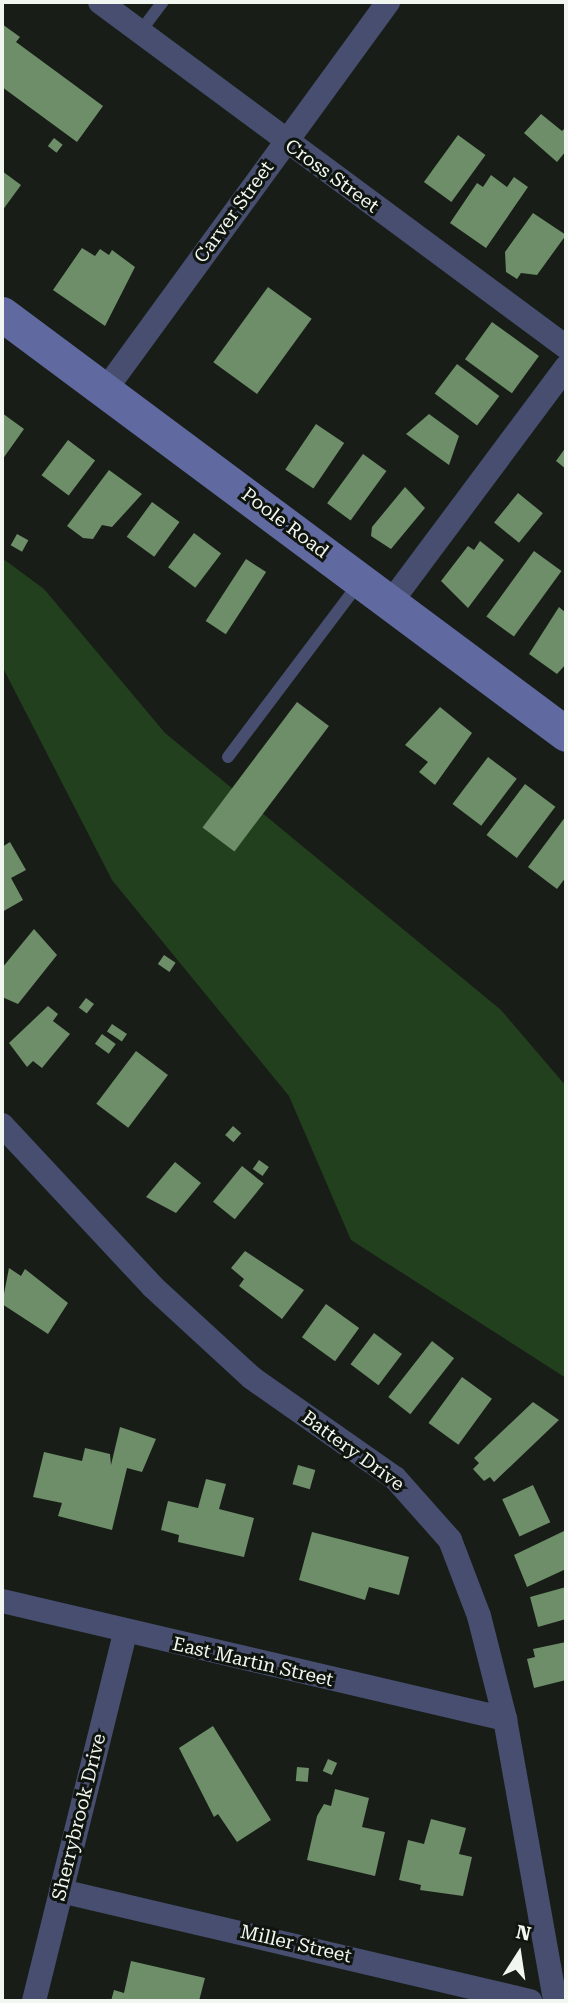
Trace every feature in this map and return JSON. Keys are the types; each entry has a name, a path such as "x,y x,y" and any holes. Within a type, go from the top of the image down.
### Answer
{"main road":[{"name":"Poole Road","path":"2,314 566,734"}],"street":[{"name":"Cross Street","path":"100,2 285,142 566,347"},
{"name":"Carver Street","path":"106,389 388,2"},
{"path":"391,603 566,367"},
{"name":"Battery Drive","path":"2,1125 144,1278 252,1378 395,1478 422,1504 450,1540 465,1577 505,1719 555,2001"},
{"name":"East Martin Street","path":"2,1601 125,1633 505,1719"},
{"name":"Sherrybrook Drive","path":"34,2001 125,1633"},
{"name":"Miller Street","path":"61,1891 530,2001"}],"lane":[{"path":"140,32 163,2"},
{"path":"228,757 361,579"}],"green space":[{"path":"2,558 44,589 165,733 501,1010 566,1086 566,1378 351,1240 289,1096 112,880 2,666"}],"building":[{"path":"2,24 20,37 16,42 103,106 77,142 2,87"},
{"path":"541,114 562,131 566,127 566,151 557,162 524,133"},
{"path":"458,135 486,155 451,202 424,182"},
{"path":"54,138 63,145 57,153 48,146"},
{"path":"2,171 21,185 2,211"},
{"path":"491,175 507,187 514,177 528,187 486,248 450,223 477,183 483,187"},
{"path":"533,213 566,235 537,275 521,273 517,279 506,272 505,252"},
{"path":"82,248 95,256 100,249 109,255 112,250 135,267 105,326 53,290"},
{"path":"268,287 312,319 257,394 213,362"},
{"path":"492,322 539,356 512,393 465,359"},
{"path":"457,364 499,396 477,425 435,394"},
{"path":"2,413 24,429 2,460"},
{"path":"429,414 459,436 449,465 406,434"},
{"path":"316,424 344,443 313,489 285,470"},
{"path":"68,440 95,460 69,496 42,475"},
{"path":"566,447 566,469 556,461"},
{"path":"363,454 386,471 351,520 327,503"},
{"path":"109,470 142,494 112,527 102,525 93,539 83,538 67,526"},
{"path":"405,487 425,508 391,549 371,536 372,527"},
{"path":"518,493 543,513 519,543 494,523"},
{"path":"152,502 180,522 154,557 127,537"},
{"path":"194,533 221,553 195,588 168,567"},
{"path":"17,534 28,540 22,552 11,545"},
{"path":"480,541 504,560 468,608 441,581 468,546 474,550"},
{"path":"534,551 562,571 514,637 486,617"},
{"path":"246,559 266,572 226,634 206,621"},
{"path":"559,607 566,613 566,664 557,674 529,654"},
{"path":"297,702 329,726 234,851 203,827"},
{"path":"440,707 472,733 435,785 419,772 428,762 405,745"},
{"path":"488,757 517,779 481,826 452,804"},
{"path":"525,784 555,807 517,858 486,835"},
{"path":"566,816 566,877 557,889 528,867"},
{"path":"10,842 26,870 11,878 23,900 2,912 2,847"},
{"path":"34,929 57,955 18,1004 2,997 2,968"},
{"path":"164,955 176,963 169,972 158,964"},
{"path":"86,998 94,1004 87,1014 79,1008"},
{"path":"48,1006 58,1014 53,1021 70,1034 42,1068 33,1061 27,1067 9,1043"},
{"path":"112,1024 127,1034 122,1042 107,1031"},
{"path":"102,1034 116,1044 109,1054 95,1044"},
{"path":"136,1051 168,1075 128,1128 96,1104"},
{"path":"233,1126 241,1133 233,1142 225,1135"},
{"path":"259,1160 269,1167 263,1176 253,1169"},
{"path":"175,1162 201,1183 176,1213 146,1197"},
{"path":"242,1166 264,1184 235,1219 213,1202"},
{"path":"245,1251 304,1290 282,1319 239,1286 244,1279 231,1268"},
{"path":"9,1268 21,1276 25,1269 68,1303 48,1334 2,1304"},
{"path":"326,1304 359,1328 335,1361 302,1337"},
{"path":"374,1333 402,1354 378,1385 351,1364"},
{"path":"432,1341 454,1358 410,1414 388,1397"},
{"path":"462,1377 492,1399 458,1445 428,1423"},
{"path":"533,1402 559,1420 494,1482 490,1477 484,1481 473,1469 479,1463 474,1458"},
{"path":"120,1427 156,1439 142,1472 127,1468 112,1530 58,1516 62,1503 33,1497 44,1452 82,1461 85,1448 110,1454 111,1465"},
{"path":"298,1465 315,1470 310,1489 292,1484"},
{"path":"206,1479 226,1484 219,1509 254,1518 244,1557 178,1542 179,1535 161,1530 168,1501 198,1508"},
{"path":"533,1485 550,1522 520,1537 502,1499"},
{"path":"564,1531 566,1569 527,1587 514,1555"},
{"path":"312,1532 409,1557 399,1595 369,1587 365,1600 299,1580"},
{"path":"566,1587 566,1619 538,1627 530,1597"},
{"path":"566,1642 566,1680 534,1688 527,1659 535,1657 533,1649"},
{"path":"213,1726 271,1820 237,1842 218,1814 214,1817 179,1748"},
{"path":"328,1759 337,1763 332,1775 323,1771"},
{"path":"297,1767 309,1768 308,1782 296,1781"},
{"path":"335,1789 369,1798 362,1827 385,1832 375,1876 307,1860 317,1816 324,1804 331,1806"},
{"path":"431,1819 466,1828 459,1854 472,1857 463,1896 420,1890 421,1885 399,1880 408,1840 424,1844"},
{"path":"131,1961 205,1978 199,2001 111,2001 114,1990 124,1993"}]}
